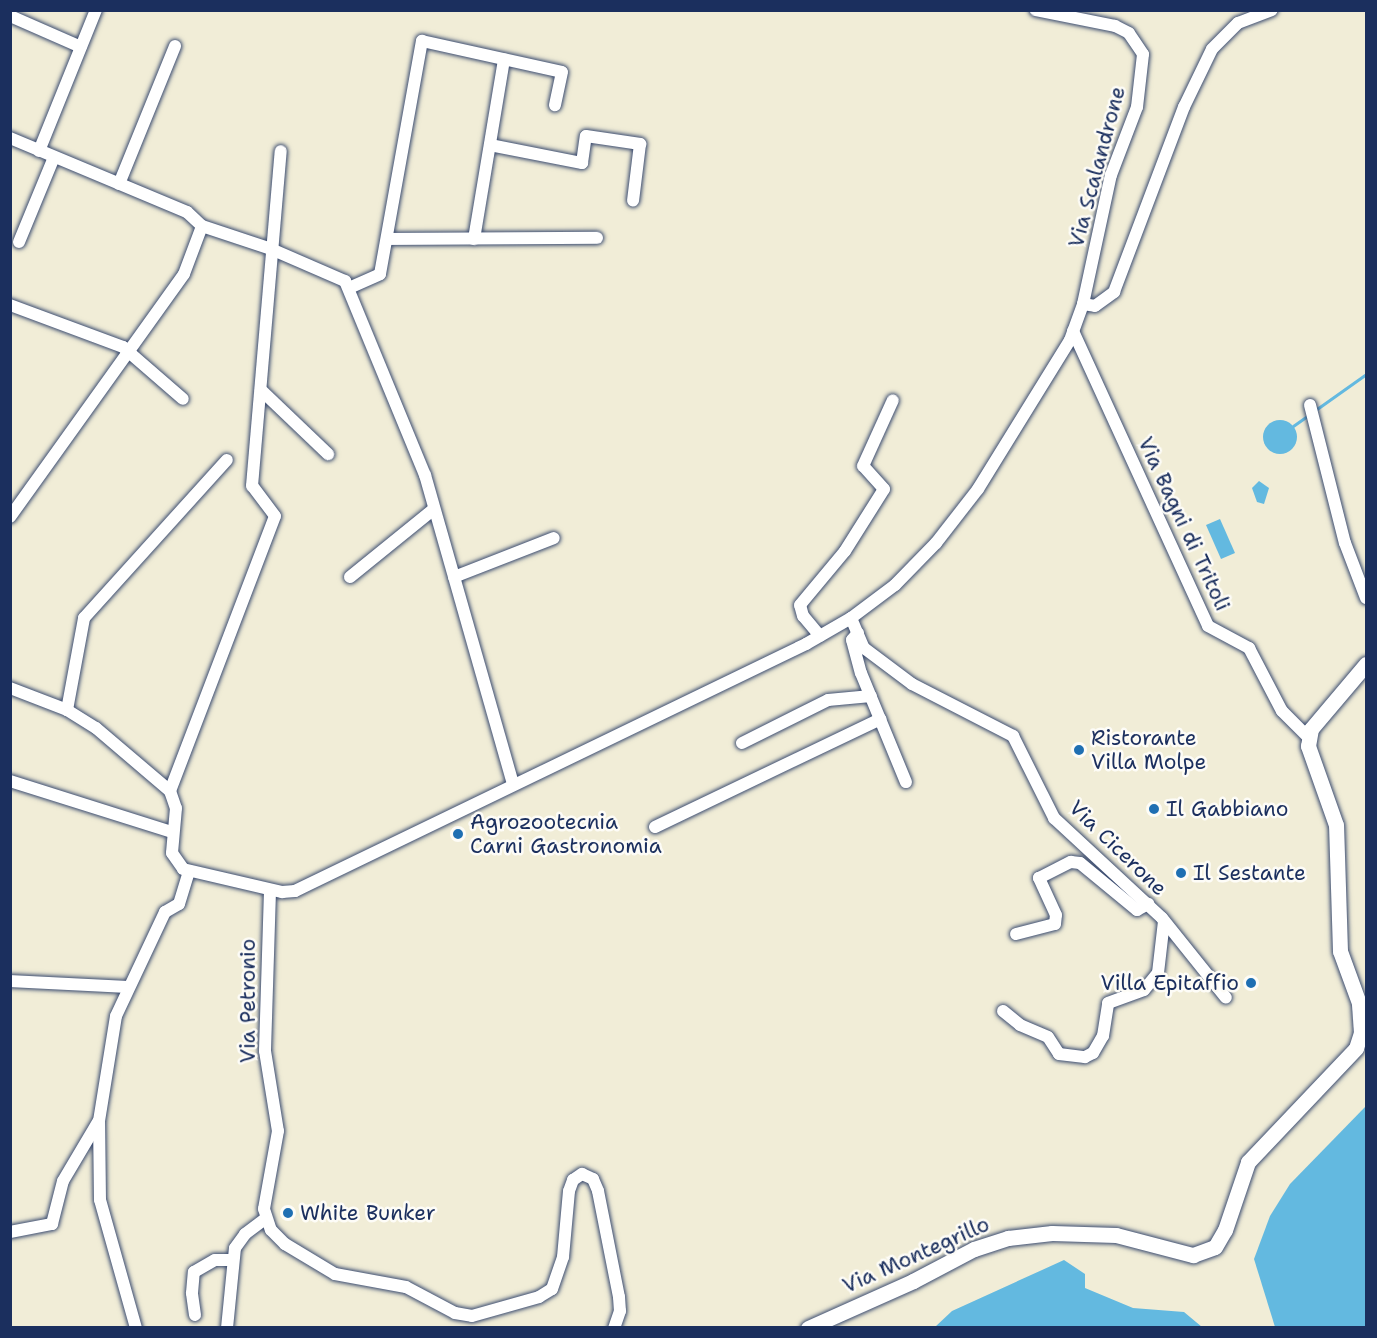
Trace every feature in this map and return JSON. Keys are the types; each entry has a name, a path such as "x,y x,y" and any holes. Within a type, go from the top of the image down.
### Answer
{"main road":[{"path":"1309,738 1329,704 1366,664"},
{"name":"Via Montegrillo","path":"808,1328 913,1281 974,1249 1008,1238 1052,1233 1116,1235 1193,1255 1215,1247 1225,1230 1248,1162 1356,1048 1361,1033 1359,1003 1340,951 1336,825 1310,761 1309,738"}],"street":[{"path":"39,151 96,10"},
{"name":"Via Scalandrone","path":"189,871 270,891 296,891 820,636 851,618 895,585 936,543 978,489 1073,331 1083,304 1111,175 1137,107 1143,54 1129,33 1115,26 1036,10"},
{"path":"1083,304 1095,306 1114,292 1184,106 1212,49 1238,23 1272,10"},
{"path":"10,16 81,47"},
{"path":"349,288 380,274 422,41 562,72 555,105"},
{"path":"119,184 175,46"},
{"path":"474,239 504,59"},
{"path":"490,145 582,163 586,136 640,144 633,201"},
{"path":"10,138 187,212 202,226 271,249 345,281 425,475 513,784"},
{"path":"170,790 275,516 252,486 271,249 278,213 281,151"},
{"path":"19,242 54,157"},
{"path":"10,517 184,274 202,226"},
{"path":"387,239 597,238"},
{"path":"10,304 123,347 127,354 183,399"},
{"name":"Via Bagni di Tritoli","path":"1073,331 1208,626 1249,648 1281,711 1309,738"},
{"path":"261,390 328,454"},
{"path":"820,636 803,616 800,605 845,550 884,489 863,466 893,400"},
{"path":"1312,410 1345,543 1366,598"},
{"path":"67,710 84,618 227,460"},
{"path":"350,577 435,509"},
{"path":"454,577 554,538"},
{"name":"Via Cicerone","path":"851,618 864,648 912,684 1012,736 1054,818 1148,904 1226,998"},
{"path":"858,633 852,640 871,696 906,782"},
{"path":"10,688 67,710 96,728 170,790 176,808 172,832 176,863 189,871 179,904 165,912 127,987 111,1038 99,1120 100,1200 136,1328"},
{"path":"742,743 828,700 871,696"},
{"path":"655,827 880,719"},
{"path":"10,781 172,832"},
{"path":"1016,934 1055,924 1056,915 1039,878 1071,862 1080,863 1137,910 1148,904"},
{"name":"Via Petronio","path":"266,1219 278,1138 264,1051 270,891"},
{"path":"1003,1011 1020,1026 1048,1037 1059,1054 1085,1057 1093,1053 1103,1036 1108,1003 1144,990 1158,973 1164,921"},
{"path":"10,981 127,987"},
{"path":"10,1232 52,1224 63,1181 99,1120"},
{"path":"227,1328 232,1260 244,1234 266,1219 278,1240 335,1274 406,1287 454,1313 472,1316 539,1297 552,1288 563,1257 569,1191 577,1176 589,1176 598,1191 619,1297 621,1311 614,1328"},
{"path":"195,1315 192,1293 194,1272 215,1260 232,1260"}],"water":[{"path":"1280,420 1292,425 1297,437 1292,449 1280,454 1268,449 1263,437 1268,425"},
{"path":"1259,481 1269,488 1264,504 1257,502 1252,488"},
{"path":"1220,519 1235,553 1221,559 1206,525"},
{"path":"1366,1106 1366,1327 1275,1327 1254,1259 1270,1216 1290,1184"},
{"path":"1064,1260 1085,1274 1085,1288 1133,1308 1184,1312 1202,1327 935,1327 952,1311"}],"waterway":[{"path":"1314,411 1366,374"},
{"path":"1293,426 1309,415"}],"place":[{"name":"Ristorante Villa Molpe","path":"1079,750"},
{"name":"Il Gabbiano","path":"1154,809"},
{"name":"Agrozootecnia Carni Gastronomia","path":"458,834"},
{"name":"Il Sestante","path":"1181,873"},
{"name":"Villa Epitaffio","path":"1251,983"},
{"name":"White Bunker","path":"288,1213"}]}
